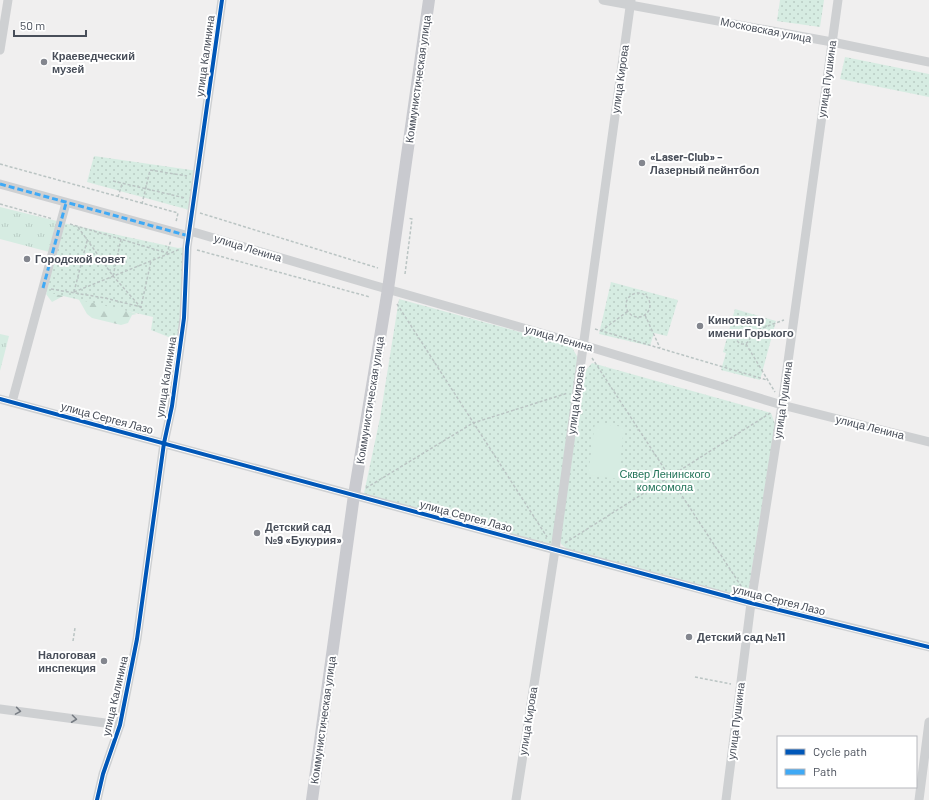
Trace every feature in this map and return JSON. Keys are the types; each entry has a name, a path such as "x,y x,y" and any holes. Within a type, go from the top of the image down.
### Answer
{"main road":[{"name":"Коммунистическая улица","path":"312,800 354,495 388,289 429,0"}],"street":[{"path":"0,50 8,0"},
{"name":"улица Калинина","path":"97,800 103,774 120,725 136,639 164,443 172,406 184,318 187,247 222,0"},
{"name":"Московская улица","path":"603,0 631,2 929,62"},
{"name":"улица Пушкина","path":"726,800 751,603 795,315 838,0"},
{"name":"улица Кирова","path":"516,800 555,550 631,2"},
{"name":"улица Ленина","path":"0,184 173,232 190,233 583,345 782,405 929,442"},
{"path":"12,402 66,203"},
{"name":"улица Сергея Лазо","path":"0,399 751,603 929,647"},
{"path":"0,708 120,725"},
{"path":"919,800 926,761 929,722"}],"path":[{"path":"0,164 178,213 167,254"},
{"path":"142,204 150,170 197,178"},
{"path":"113,181 194,200"},
{"path":"118,197 122,183"},
{"path":"0,204 78,226 167,254"},
{"path":"193,211 378,268"},
{"path":"405,274 412,219"},
{"path":"78,226 87,241 113,276 143,310"},
{"path":"113,276 121,239"},
{"path":"74,292 87,241"},
{"path":"74,292 187,247 370,297"},
{"path":"141,307 151,261"},
{"path":"43,288 74,292 141,307"},
{"path":"388,289 555,550 782,405 746,344 738,342 737,336 741,331 746,331 749,334 750,340 746,344"},
{"path":"640,293 650,300 650,308 645,315 634,316 628,311 626,304 629,296 640,293"},
{"path":"601,331 628,311"},
{"path":"645,315 660,348"},
{"path":"749,334 795,315"},
{"path":"586,327 767,380"},
{"path":"583,345 751,603"},
{"path":"354,495 474,423 577,390"},
{"path":"73,641 75,628"},
{"path":"695,677 741,686"}],"green space":[{"path":"780,0 824,0 820,27 777,21"},
{"path":"845,57 929,74 929,97 840,79"},
{"path":"94,156 198,171 193,211 87,182"},
{"path":"0,207 61,222 53,253 0,239"},
{"path":"63,223 178,248 187,247 181,342 151,330 153,317 46,292"},
{"path":"611,282 678,300 667,336 654,333 650,346 599,334"},
{"path":"50,285 137,314 132,315 128,323 121,325 92,318 87,314 78,298 67,294 52,302 46,294"},
{"path":"399,299 571,346 581,363 555,550 363,498 380,418"},
{"path":"735,309 776,321 760,380 721,370 726,353 723,352"},
{"path":"0,334 9,336 0,371"},
{"name":"Сквер Ленинского комсомола","path":"592,363 771,413 775,424 749,587 746,592 731,594 570,551 561,544 560,532 584,372"},
{"path":"595,423 624,427 618,479 588,475"}],"marked path":[{"path":"0,184 189,236"},
{"path":"43,288 66,203"}],"cycle path":[{"path":"97,800 103,774 120,725 137,639 164,443 172,406 184,318 187,247 222,0"},
{"path":"0,399 751,603 929,647"}],"place":[{"name":"Краеведческий музей","path":"44,62"},
{"name":"«Laser-Club» – Лазерный пейнтбол","path":"642,163"},
{"name":"Городской совет","path":"27,259"},
{"name":"Кинотеатр имени Горького","path":"700,326"},
{"name":"Детский сад №9 «Букурия»","path":"257,533"},
{"name":"Детский сад №11","path":"689,637"},
{"name":"Налоговая инспекция","path":"104,661"}]}
